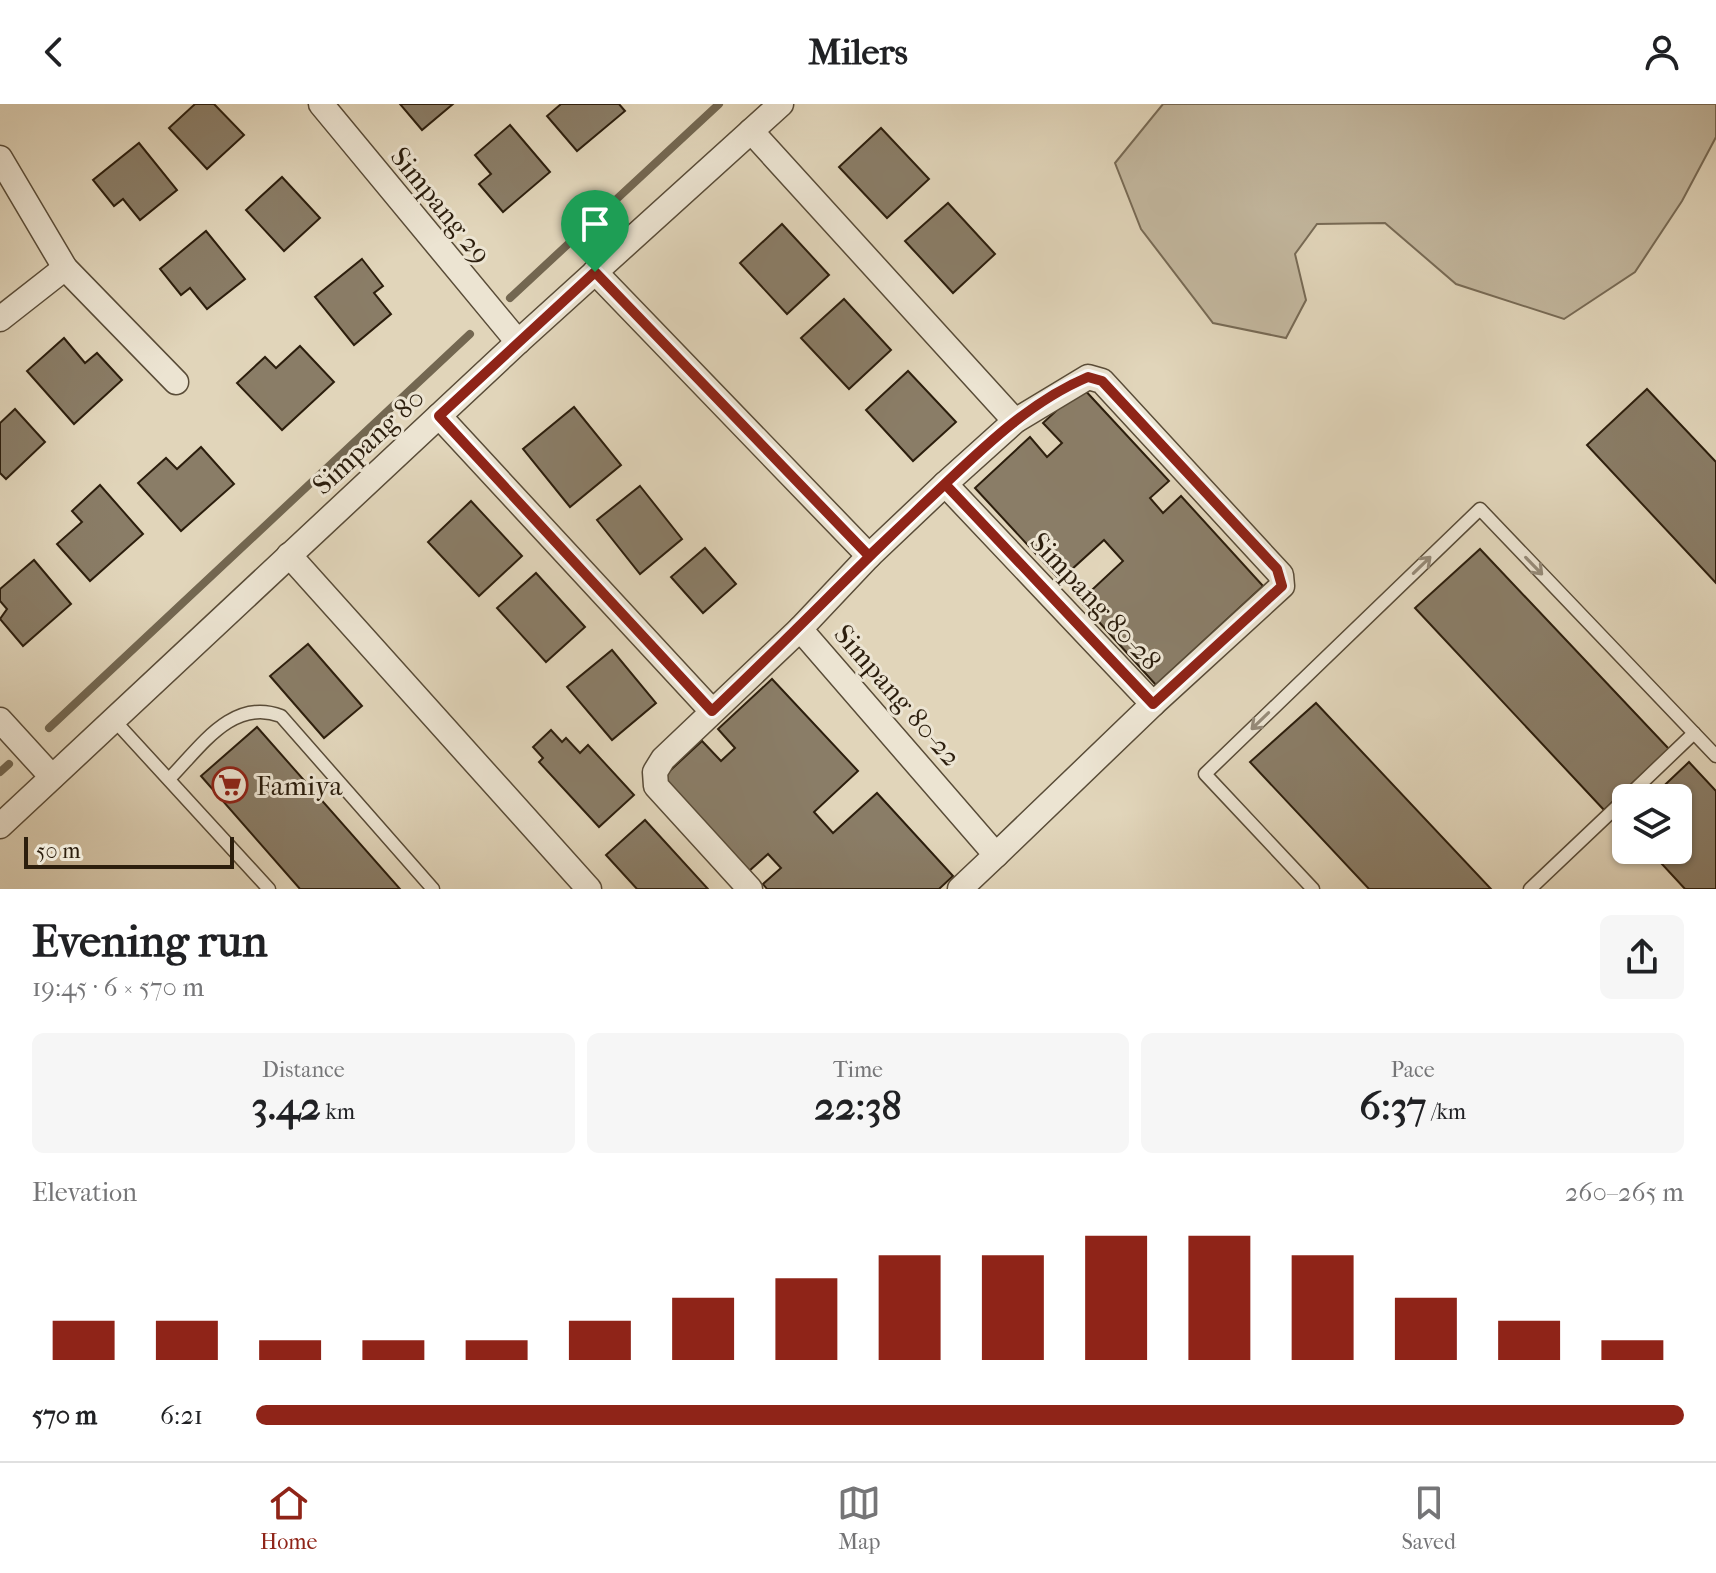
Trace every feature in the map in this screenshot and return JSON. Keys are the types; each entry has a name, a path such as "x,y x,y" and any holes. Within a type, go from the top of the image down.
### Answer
{"street":[{"name":"Simpang 29","path":"321,104 409,215 518,342"},
{"name":"Simpang 80","path":"0,826 518,342 781,104"},
{"path":"751,131 1015,421"},
{"path":"0,158 65,268 176,382"},
{"path":"0,319 65,268"},
{"path":"595,272 869,556"},
{"name":"Simpang 80-28","path":"1088,377 1102,381 1281,575 1282,586 1153,704 945,484 1015,421 1079,381 1088,377"},
{"path":"439,416 712,711"},
{"path":"800,629 869,556 945,484"},
{"path":"289,555 589,889"},
{"name":"Simpang 80-22","path":"750,889 656,786 655,772 663,759 800,629 996,855"},
{"path":"960,889 1153,704"},
{"path":"0,720 52,777"}],"lane":[{"path":"1313,889 1205,774 1480,509 1716,756"},
{"path":"169,779 235,715 253,710 281,716 433,889"},
{"path":"114,720 269,889"},
{"path":"1641,784 1694,733"},
{"path":"1530,889 1612,811"}],"shaded area":[{"path":"1163,104 1716,104 1716,137 1682,201 1635,272 1564,319 1456,284 1385,223 1317,224 1295,254 1306,300 1286,338 1213,323 1141,229 1115,163"}],"building":[{"path":"195,104 214,104 244,135 207,169 169,128"},
{"path":"400,104 453,104 422,130"},
{"path":"561,104 619,104 625,111 577,151 547,116"},
{"path":"510,125 550,172 503,212 479,184 491,174 475,155"},
{"path":"881,128 929,179 887,218 839,167"},
{"path":"139,143 177,190 140,220 123,199 114,206 93,180"},
{"path":"282,177 320,218 284,251 246,210"},
{"path":"948,203 995,254 953,293 905,241"},
{"path":"782,224 829,275 787,314 740,263"},
{"path":"206,231 245,279 207,309 190,288 181,295 160,269"},
{"path":"362,259 383,286 374,293 391,314 354,345 315,297"},
{"path":"844,299 891,350 849,389 801,338"},
{"path":"64,338 85,363 97,353 122,380 74,424 27,371"},
{"path":"300,346 334,382 282,430 237,383 265,357 276,368"},
{"path":"908,371 956,422 913,461 866,410"},
{"path":"1082,387 1169,481 1150,498 1163,513 1181,496 1263,586 1156,685 1080,601 1123,561 1104,540 1060,580 975,488 1030,437 1047,457 1062,443 1043,423"},
{"path":"1647,389 1716,462 1716,583 1587,445"},
{"path":"574,407 621,465 570,507 523,449"},
{"path":"15,409 45,442 6,479 0,473 0,423"},
{"path":"201,447 234,484 181,531 138,483 166,458 177,469"},
{"path":"100,485 143,534 90,581 57,544 82,522 72,511"},
{"path":"640,486 682,539 640,574 597,520"},
{"path":"471,501 522,556 479,596 428,542"},
{"path":"705,548 736,584 703,613 671,577"},
{"path":"1480,549 1669,749 1632,784 1612,784 1612,802 1604,810 1415,608"},
{"path":"34,560 71,604 23,646 0,619 7,609 0,601 0,589"},
{"path":"536,573 585,627 546,662 497,608"},
{"path":"308,644 362,706 324,738 270,676"},
{"path":"612,650 656,703 612,740 567,687"},
{"path":"772,679 858,771 814,812 833,833 877,793 953,876 939,889 767,889 763,884 781,868 768,854 749,871 662,778 702,741 721,761 735,748 718,729"},
{"path":"1316,703 1491,889 1369,889 1250,762"},
{"path":"257,727 400,889 300,889 201,776"},
{"path":"551,730 562,742 566,738 580,753 588,745 634,795 599,827 539,762 543,758 533,747"},
{"path":"1689,762 1716,791 1716,889 1685,889 1662,864 1692,864 1692,784 1666,784"},
{"path":"645,820 708,889 637,889 606,855"}],"waterway":[{"path":"510,298 719,104"},
{"path":"49,728 470,334"},
{"path":"0,772 9,764"}],"place":[{"name":"Famiya","path":"230,785"}],"route":[{"path":"595,272 439,416 712,711 800,629 869,556 945,484 1015,421 1088,377 1102,381 1219,506 1277,569 1282,586 1153,704 945,484 869,556 595,272"}]}
